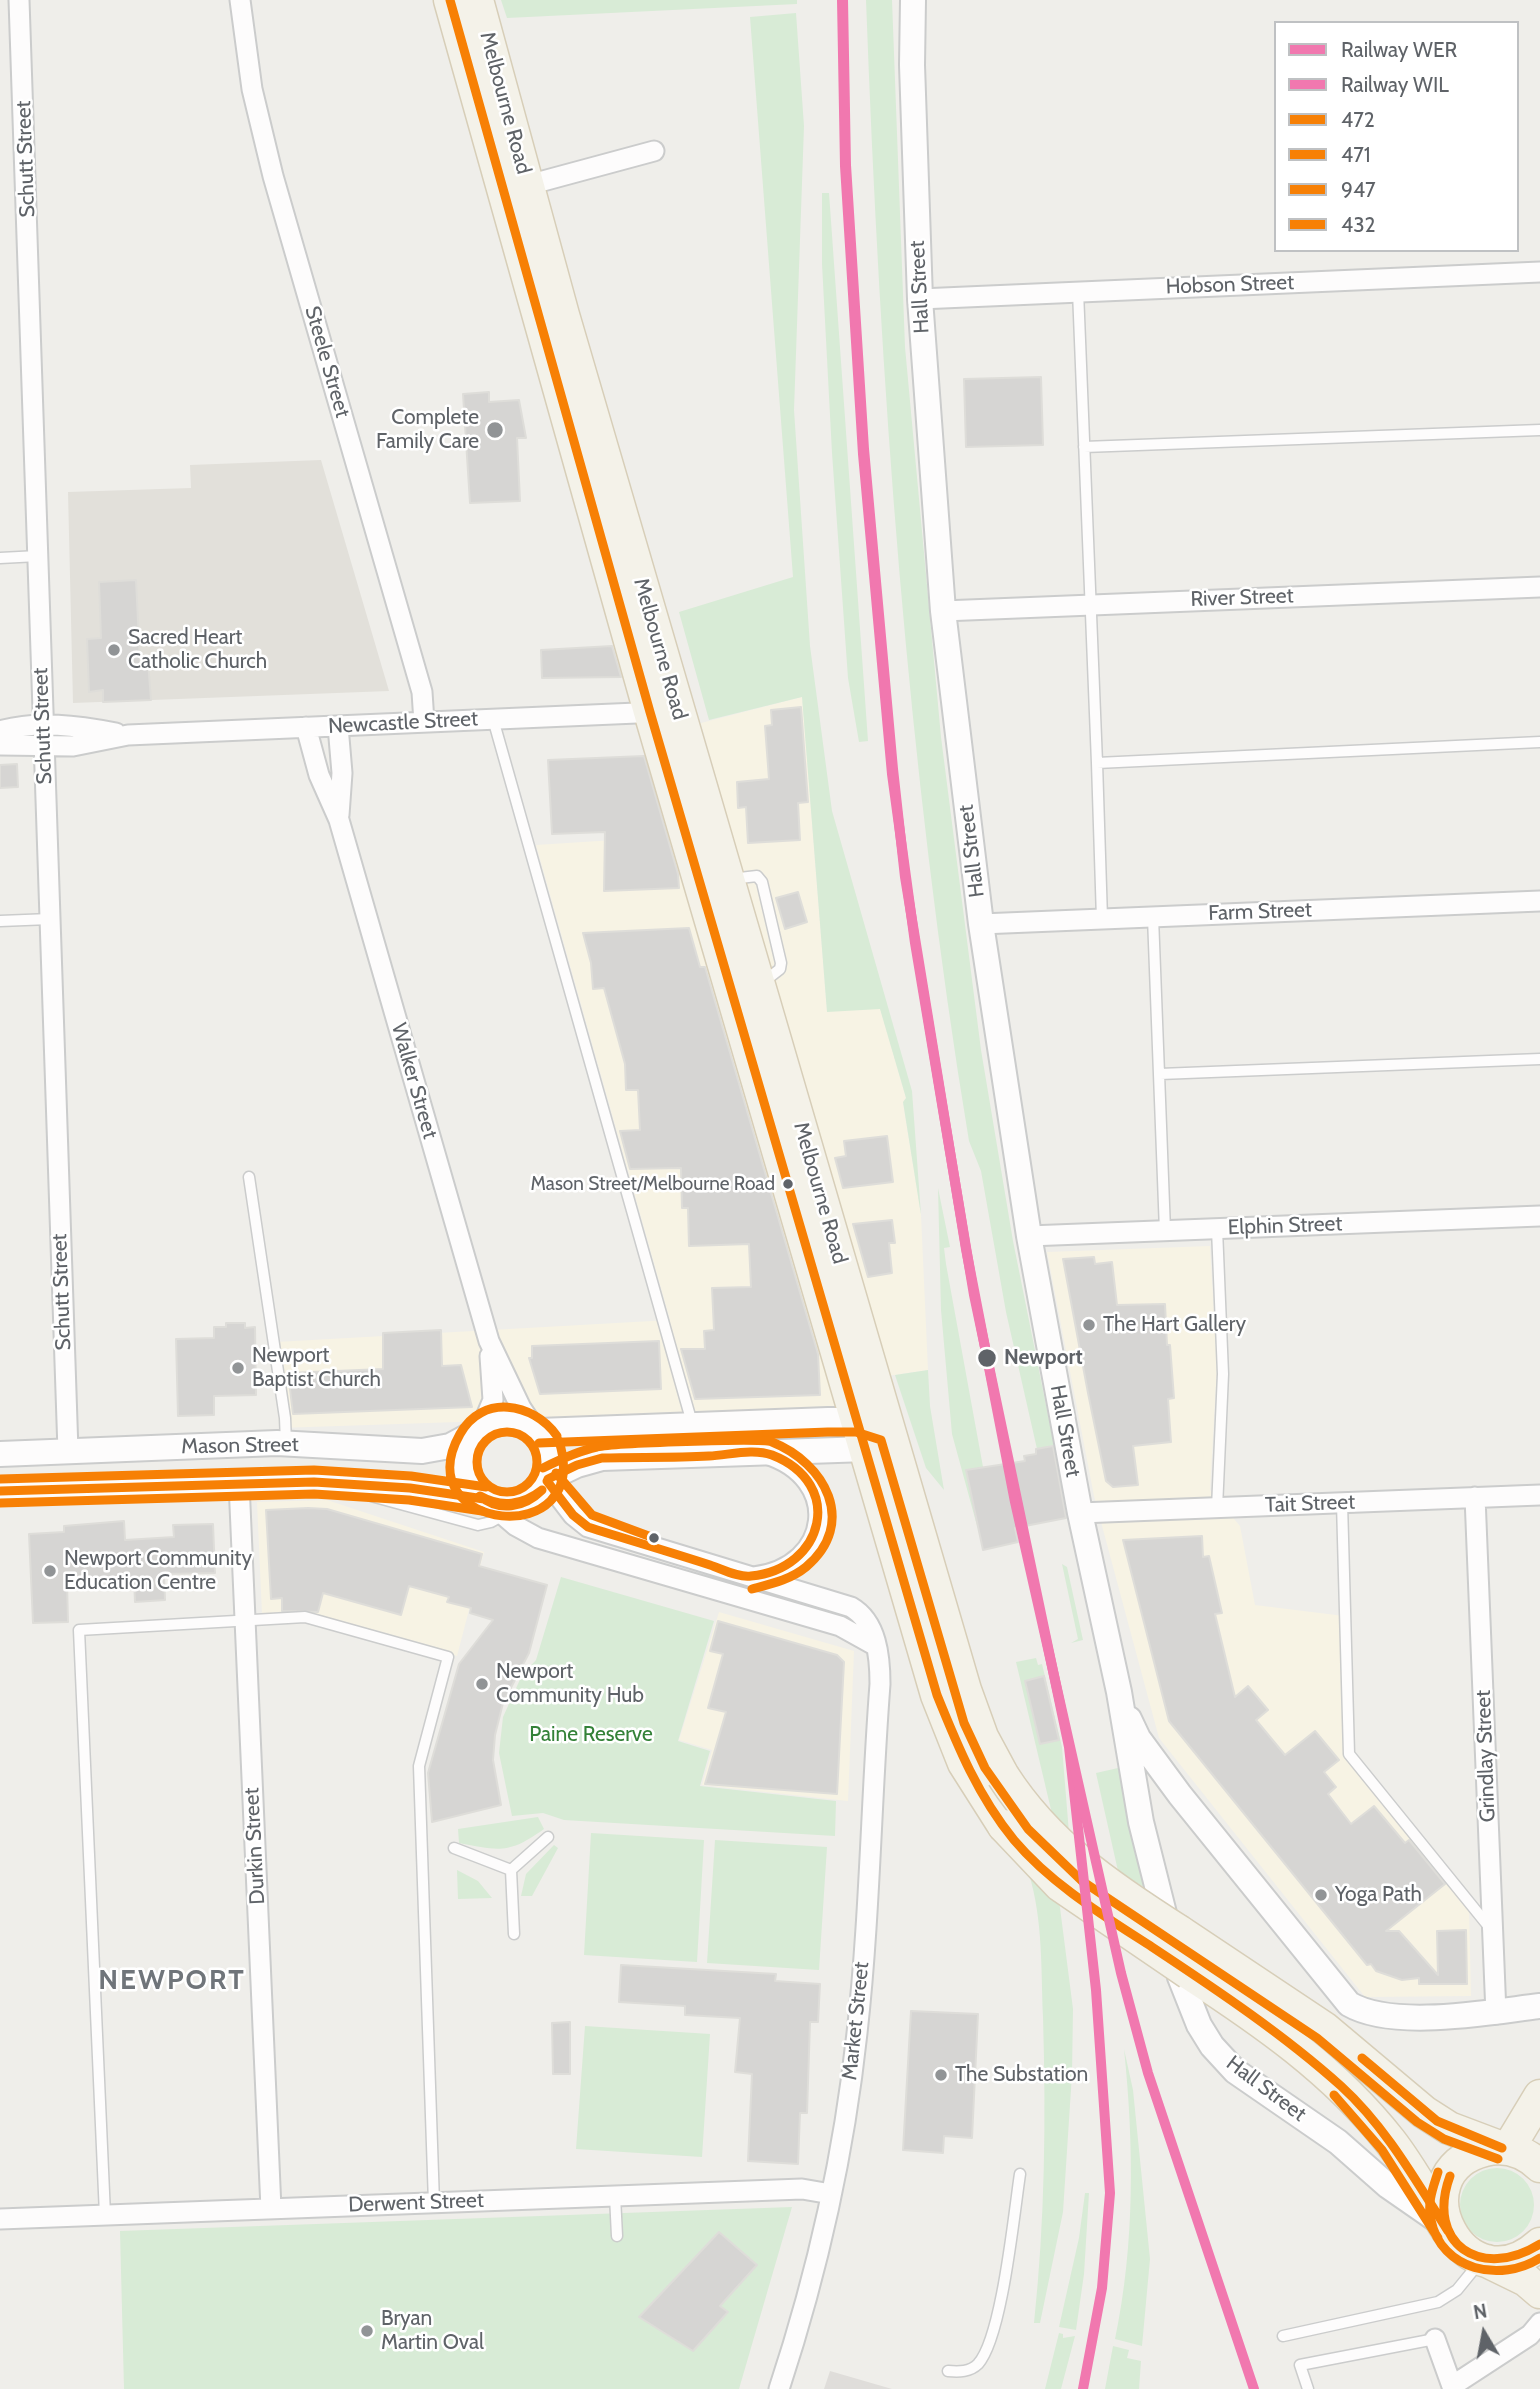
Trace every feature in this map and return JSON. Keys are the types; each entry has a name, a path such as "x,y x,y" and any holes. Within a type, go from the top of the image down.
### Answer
{"main road":[{"name":"Melbourne Road","path":"450,0 516,188 872,1433 971,1709 1003,1776 1026,1809 1070,1856 1101,1880 1324,2028 1424,2112 1449,2127 1522,2153 1540,2166"},
{"name":"Melbourne Road","path":"477,0 516,188"},
{"name":"Melbourne Road","path":"714,883 759,984 945,1718 964,1763 1004,1826 1060,1885 1255,2016 1342,2087 1392,2143 1462,2248 1484,2260"},
{"path":"1447,2229 1442,2202 1451,2174 1474,2154 1505,2149 1540,2096"},
{"path":"1484,2260 1515,2260 1540,2244"},
{"path":"1484,2260 1526,2280 1540,2292"}],"street":[{"name":"Schutt Street","path":"19,0 68,1451"},
{"name":"Steele Street","path":"240,0 252,89 274,176 422,692 424,722"},
{"name":"Hall Street","path":"913,0 912,65 920,299 943,611 981,924 1029,1236 1080,1513 1119,1692 1141,1822 1180,1977 1196,2019 1212,2046 1235,2071 1338,2142 1388,2186 1447,2229"},
{"path":"516,188 654,151"},
{"name":"Hobson Street","path":"920,299 1540,272"},
{"name":"River Street","path":"943,611 1540,587"},
{"name":"Newcastle Street","path":"0,745 73,746 128,734 664,711"},
{"name":"Newcastle Street","path":"0,731 72,725 128,734"},
{"name":"Walker Street","path":"338,726 342,773 339,820"},
{"name":"Walker Street","path":"306,727 319,775 339,820 489,1341 520,1408 536,1429"},
{"name":"Farm Street","path":"981,924 1540,901"},
{"name":"Elphin Street","path":"1029,1236 1540,1216"},
{"name":"Walker Street","path":"479,1429 493,1400 489,1341"},
{"path":"872,1433 693,1427 536,1429 507,1418 479,1429 465,1450 463,1464 469,1484 499,1505 531,1536 568,1549 840,1626 876,1646"},
{"name":"Mason Street","path":"0,1454 286,1443 431,1450 458,1443 479,1429"},
{"path":"536,1429 550,1450 548,1480"},
{"path":"499,1505 537,1495 548,1480 578,1465 602,1458 766,1453 872,1433"},
{"path":"750,1577 772,1574 795,1563 812,1544 819,1523 817,1500 809,1482 793,1466 766,1453"},
{"name":"Market Street","path":"548,1480 577,1519 593,1530 851,1607 866,1620 876,1646 880,1684 858,2021 831,2194 800,2327 779,2389"},
{"name":"Mason Street","path":"0,1491 314,1482 437,1491 499,1505"},
{"name":"Durkin Street","path":"239,1483 271,2209"},
{"name":"Tait Street","path":"1080,1513 1540,1495"},
{"name":"Grindlay Street","path":"1475,1497 1496,2014"},
{"name":"Hall Street","path":"1119,1692 1138,1738 1185,1802 1349,2004 1364,2011 1384,2015 1496,2014 1540,2007"},
{"path":"1141,1822 1157,1798 1171,1796 1185,1802"},
{"name":"Hall Street","path":"1496,2014 1540,2025"},
{"name":"Derwent Street","path":"0,2219 802,2189 831,2194"},
{"path":"1435,2339 1452,2388 1530,2335 1540,2323"}],"lane":[{"path":"1078,291 1102,919"},
{"path":"1084,447 1540,430"},
{"path":"0,558 38,556"},
{"path":"493,719 693,1427"},
{"path":"1097,763 1540,743"},
{"path":"1153,916 1165,1231"},
{"path":"0,920 50,919"},
{"path":"1160,1074 1540,1059"},
{"path":"249,1177 285,1418 286,1443"},
{"path":"1217,1229 1223,1374 1217,1508"},
{"path":"1342,1503 1349,1754 1493,1930"},
{"path":"105,2215 79,1630 305,1617 448,1657 419,1766 434,2203"},
{"path":"511,1870 548,1838"},
{"path":"454,1848 511,1870"},
{"path":"511,1870 514,1934"},
{"path":"948,2371 960,2372 977,2365 988,2344 1003,2290 1020,2174"},
{"path":"615,2196 617,2236"},
{"path":"1283,2336 1438,2302 1457,2290 1484,2260"},
{"path":"1308,2389 1300,2365 1435,2339"}],"shaded area":[{"path":"321,460 389,691 73,703 68,492 191,488 190,465"},
{"path":"802,697 827,1011 880,1008 906,1098 903,1103 921,1215 928,1370 887,1376 843,1230 701,723"},
{"path":"677,836 847,1409 279,1428 276,1342 670,1320 536,845"},
{"path":"1210,1246 1217,1366 1210,1490 1240,1526 1255,1605 1344,1616 1344,1753 1469,1906 1471,1996 1365,1997 1159,1738 1094,1496 1047,1252"},
{"path":"327,1500 484,1552 457,1656 308,1613 262,1614 257,1502"},
{"path":"719,1612 854,1651 848,1801 702,1785 712,1750 679,1740"},
{"path":"830,2371 892,2389 824,2389"}],"green space":[{"path":"501,0 797,0 797,4 507,18"},
{"path":"866,0 892,0 905,347 941,737 981,1050 1013,1241 1054,1445 1037,1449 1006,1312 981,1171 969,1141 929,857 913,715 888,429"},
{"path":"796,13 804,126 794,410 810,646 832,811 912,1091 921,1215 903,1102 906,1098 880,1009 827,1012 802,697 709,720 679,612 793,577 750,17"},
{"path":"822,193 829,193 868,741 859,742 848,678 832,453 822,264"},
{"path":"938,1188 950,1247 944,1248 946,1264 983,1467 966,1470 979,1533 952,1434 941,1310"},
{"path":"928,1370 930,1406 944,1490 926,1468 895,1375"},
{"path":"1062,1564 1067,1567 1083,1640 1071,1643 1078,1639"},
{"name":"Paine Reserve","path":"561,1577 714,1621 678,1741 710,1751 700,1786 836,1801 835,1836 564,1820 543,1813 512,1816 499,1753 503,1717 522,1675 536,1660"},
{"path":"1036,1658 1038,1665 1042,1664 1062,1747 1069,1833 1053,1818 1016,1662","holes":["1044,1676 1059,1740 1040,1744 1025,1681"]},
{"path":"1118,1768 1150,1891 1118,1871 1096,1773"},
{"path":"538,1817 544,1829 513,1847 495,1849 459,1843 458,1829"},
{"path":"591,1833 704,1840 697,1962 584,1955"},
{"path":"715,1840 827,1847 819,1970 707,1963"},
{"path":"554,1845 558,1848 532,1896 521,1896 526,1874"},
{"path":"457,1870 478,1881 492,1898 458,1899"},
{"path":"1029,1874 1059,1900 1073,2009 1072,2074 1063,2212 1040,2323 1034,2323 1044,2170 1043,2017 1039,1927"},
{"path":"585,2026 710,2034 702,2157 576,2149"},
{"path":"1124,2049 1133,2090 1150,2259 1142,2346 1115,2339 1126,2267 1131,2194 1130,2121"},
{"path":"1497,2168 1511,2171 1523,2179 1531,2191 1534,2205 1531,2219 1523,2231 1511,2239 1497,2242 1483,2239 1471,2231 1463,2219 1460,2205 1463,2191 1471,2179 1483,2171"},
{"path":"1085,2193 1089,2193 1084,2274 1076,2330 1059,2327 1079,2238"},
{"name":"Bryan Martin Oval","path":"792,2207 739,2389 124,2389 120,2231"},
{"path":"1059,2333 1063,2334 1063,2338 1075,2336 1061,2389 1045,2389"},
{"path":"1113,2346 1129,2350 1127,2358 1141,2361 1139,2389 1105,2389"}],"building":[{"path":"1041,377 1043,445 966,447 964,379"},
{"path":"489,392 489,402 519,400 526,438 517,438 520,501 470,503 463,394"},
{"name":"Sacred Heart Catholic Church","path":"136,580 140,661 148,661 151,700 103,702 103,690 89,692 87,639 101,638 99,582"},
{"path":"612,646 621,677 542,678 541,650"},
{"path":"801,707 808,802 798,803 800,840 748,843 746,807 738,808 737,782 769,779 765,726 772,725 771,710"},
{"path":"644,756 678,874 679,888 604,891 605,832 552,834 548,760"},
{"path":"17,764 18,787 0,788 0,765"},
{"path":"798,892 807,922 785,929 776,898"},
{"path":"689,928 700,967 705,967 818,1354 820,1395 695,1399 681,1349 705,1349 704,1331 714,1330 712,1288 751,1287 749,1244 689,1246 688,1208 682,1208 681,1168 630,1169 620,1131 640,1130 638,1090 626,1090 625,1064 604,988 593,989 591,963 583,933"},
{"path":"887,1136 893,1182 843,1188 835,1158 846,1156 844,1141"},
{"path":"892,1220 895,1243 889,1243 892,1273 868,1277 853,1224"},
{"path":"1094,1257 1095,1264 1112,1262 1117,1305 1165,1304 1174,1398 1168,1399 1171,1442 1133,1446 1138,1485 1113,1487 1106,1481 1088,1393 1063,1259"},
{"path":"226,1323 245,1323 245,1328 255,1327 256,1395 214,1396 214,1415 178,1416 176,1339 214,1338 214,1327 226,1327"},
{"path":"441,1330 442,1366 461,1365 472,1407 293,1414 288,1373 383,1369 383,1333"},
{"path":"659,1341 661,1389 540,1394 529,1358 532,1358 532,1346"},
{"path":"1053,1446 1066,1518 1015,1528 1018,1542 983,1550 966,1470 1025,1461 1024,1456 1036,1454 1036,1449"},
{"path":"327,1509 482,1554 479,1566 547,1585 529,1653 503,1703 495,1735 493,1760 501,1805 432,1822 428,1773 459,1664 493,1620 470,1613 471,1608 447,1602 449,1597 409,1586 401,1615 323,1593 318,1612 282,1611 282,1598 271,1599 266,1510"},
{"path":"124,1521 125,1540 174,1537 173,1525 213,1524 215,1573 164,1574 165,1600 135,1602 134,1579 67,1582 68,1622 33,1623 29,1534 64,1532 64,1526"},
{"path":"1202,1536 1203,1557 1209,1556 1222,1613 1215,1614 1235,1697 1248,1686 1268,1710 1256,1720 1285,1755 1315,1731 1339,1760 1324,1772 1336,1787 1328,1794 1351,1824 1374,1806 1405,1843 1409,1840 1445,1884 1386,1931 1399,1931 1438,1975 1437,1931 1466,1930 1467,1984 1419,1984 1419,1978 1402,1980 1376,1971 1371,1964 1367,1965 1169,1721 1123,1540"},
{"path":"718,1621 837,1655 844,1662 837,1794 705,1784 726,1712 708,1708 723,1654 710,1651"},
{"path":"1044,1676 1059,1740 1040,1744 1025,1681"},
{"path":"621,1965 776,1974 775,1981 820,1984 818,2022 810,2022 807,2113 800,2113 798,2164 748,2161 752,2074 735,2072 740,2018 685,2015 685,2006 619,2002"},
{"name":"The Substation","path":"911,2011 978,2014 972,2138 944,2136 943,2153 903,2150"},
{"path":"570,2022 570,2074 553,2074 552,2023"},
{"path":"719,2232 757,2265 720,2306 728,2312 693,2351 639,2317"}],"rail line":[{"name":"WER","path":"842,0 845,166 863,454 892,774 915,943 974,1295 1069,1747 1096,1990 1110,2193 1102,2288 1083,2389"},
{"name":"WIL","path":"843,0 846,165 864,449 893,769 905,877 966,1249 1015,1502 1121,1973 1148,2073 1254,2389"}],"transit line":[{"name":"472","path":"450,0 650,712 937,1695 961,1752 1001,1823 1044,1871 1097,1911 1249,2013 1341,2086 1386,2137 1448,2231"},
{"name":"432","path":"557,1436 535,1416 522,1410 494,1408 481,1413 470,1421 460,1434 450,1467 457,1492 476,1508 502,1516 529,1514 551,1501 563,1477 559,1441"},
{"name":"471","path":"501,1432 513,1432 529,1440 535,1450 537,1462 535,1474 529,1484 513,1492 501,1492 485,1484 477,1468 477,1456 485,1440 501,1432"},
{"name":"471","path":"539,1443 828,1432 856,1432 881,1440 964,1723 985,1768 1028,1829 1082,1881 1317,2038 1417,2122 1444,2139 1498,2159"},
{"name":"432","path":"543,1468 590,1449 609,1445 762,1441 772,1442 791,1452 807,1464 820,1479 832,1514 830,1532 822,1550 806,1567 787,1578 752,1589"},
{"name":"947","path":"547,1481 573,1515 588,1527 741,1576 776,1570 795,1558 809,1542 817,1524 817,1504 810,1485 795,1468 765,1453 602,1458 577,1465 548,1479"},
{"name":"432","path":"0,1479 314,1470 411,1476 486,1487"},
{"name":"432","path":"556,1473 592,1515 654,1538"},
{"name":"947","path":"0,1491 314,1482 410,1488 484,1499"},
{"name":"947","path":"480,1496 496,1502 512,1503 527,1499 542,1490"},
{"name":"947","path":"480,1496 495,1504 511,1506 527,1501 542,1490"},
{"name":"471","path":"0,1503 314,1494 409,1500 482,1511"},
{"name":"472","path":"1362,2058 1437,2121 1502,2148"},
{"name":"471","path":"1334,2095 1382,2150 1438,2238"},
{"name":"471","path":"1438,2172 1431,2195 1430,2213 1437,2237 1447,2251 1475,2268 1491,2270 1525,2266 1540,2258"},
{"name":"472","path":"1450,2176 1444,2200 1445,2221 1452,2237 1464,2249 1479,2257 1498,2259 1540,2244"}],"place":[{"name":"Complete Family Care","path":"495,430"},
{"name":"Sacred Heart Catholic Church","path":"114,650"},
{"name":"Mason Street/Melbourne Road","path":"788,1184"},
{"name":"The Hart Gallery","path":"1089,1325"},
{"name":"Newport","path":"987,1358"},
{"name":"Newport Baptist Church","path":"238,1368"},
{"name":"Newport Community Education Centre","path":"50,1571"},
{"name":"Newport Community Hub","path":"482,1684"},
{"name":"Yoga Path","path":"1321,1895"},
{"name":"The Substation","path":"941,2075"},
{"name":"Bryan Martin Oval","path":"367,2331"}],"district":[{"name":"NEWPORT","path":"172,1981"}]}
